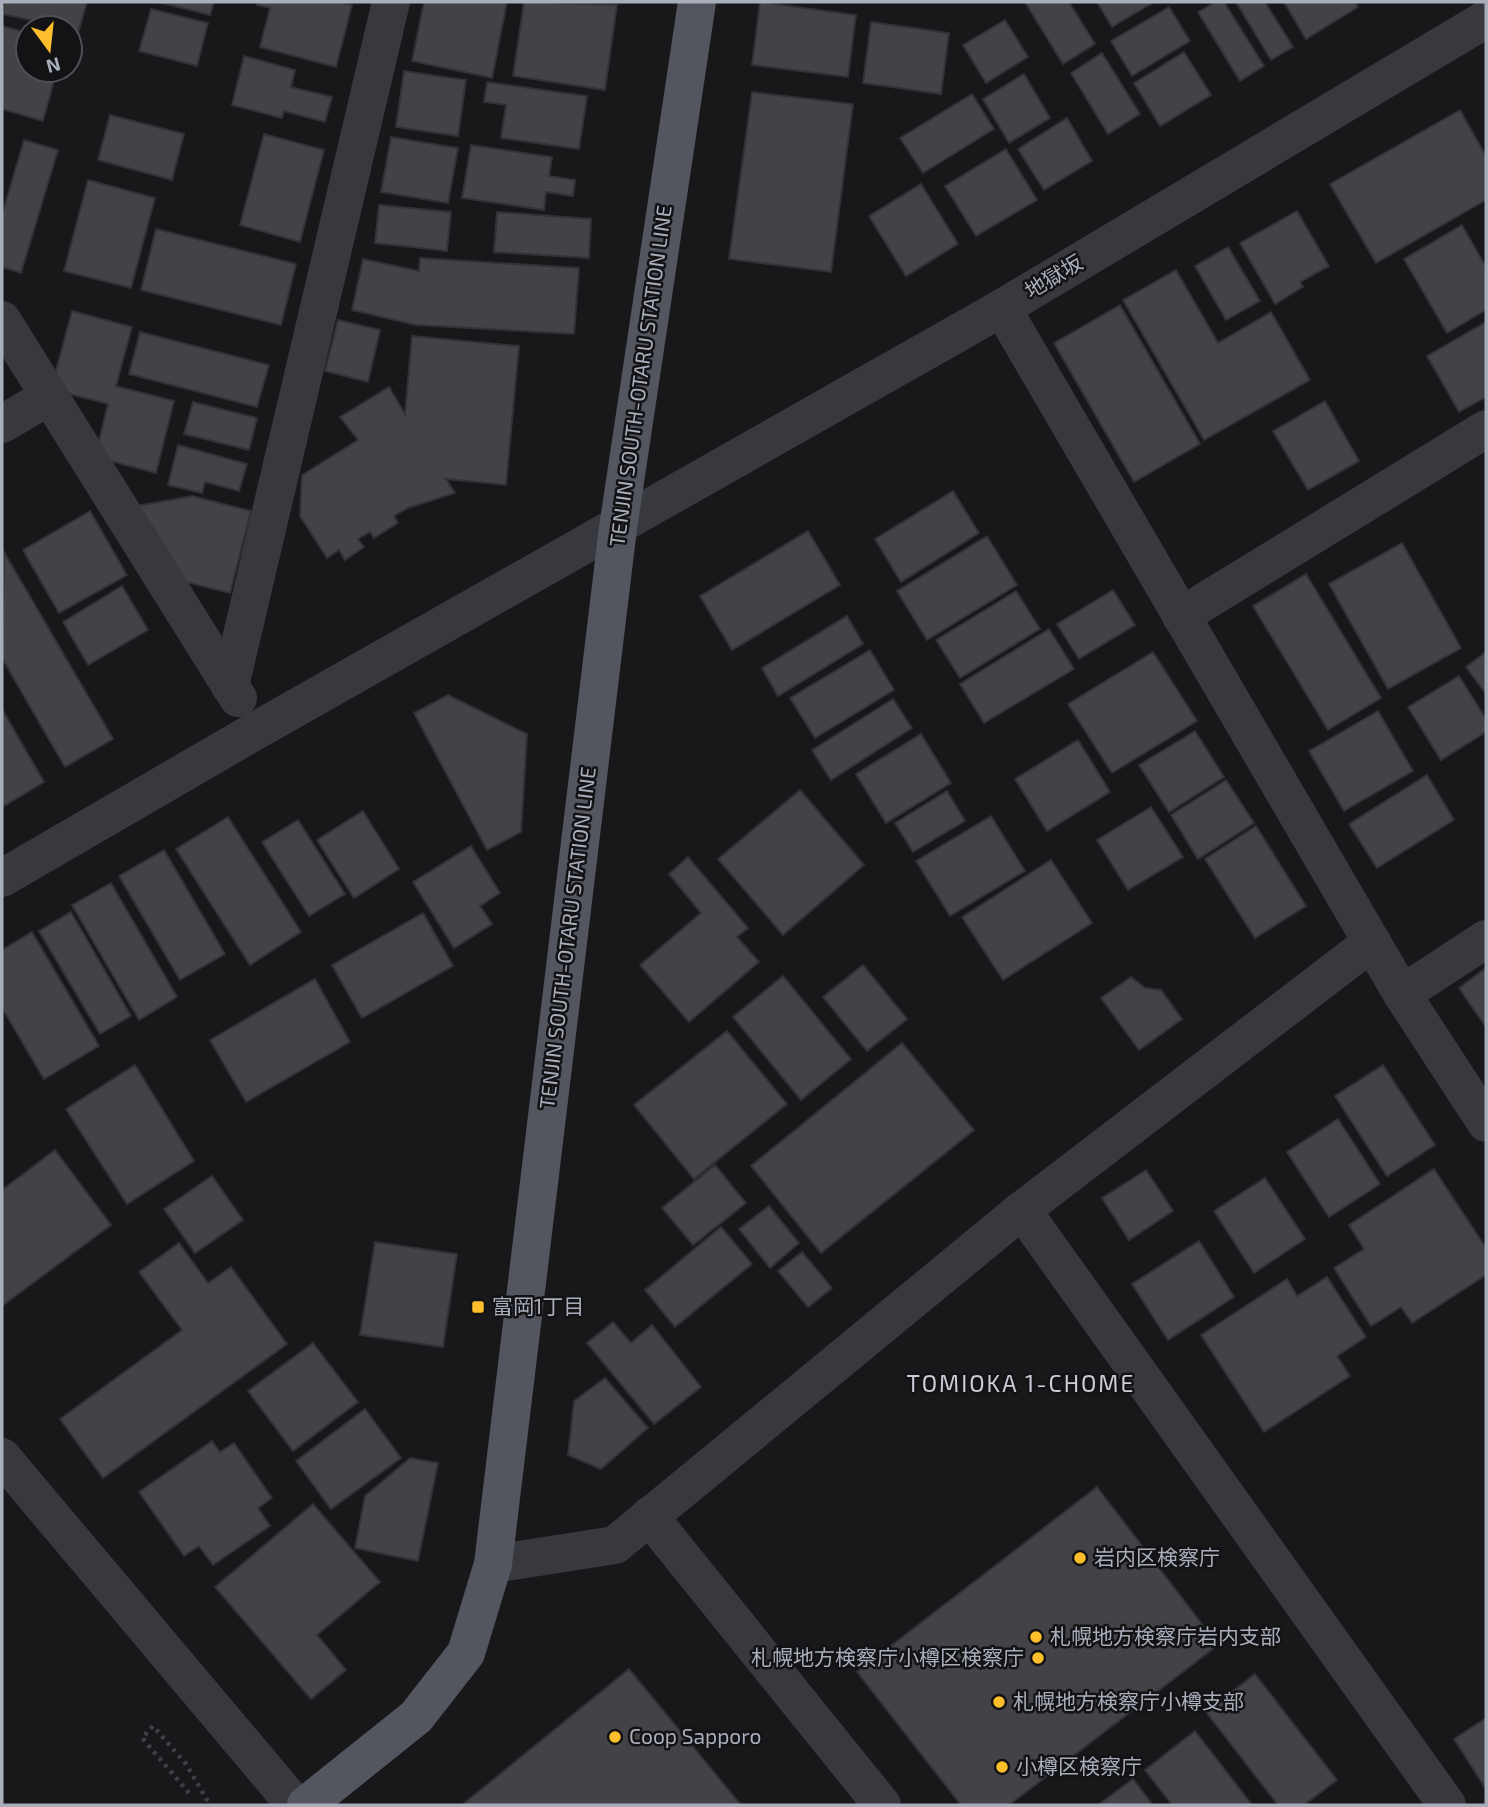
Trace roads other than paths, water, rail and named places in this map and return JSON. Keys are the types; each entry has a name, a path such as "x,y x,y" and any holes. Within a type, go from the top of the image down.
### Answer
{"main road":[{"name":"TENJIN SOUTH-OTARU STATION LINE","path":"306,1805 416,1717 466,1653 493,1564 618,528 697,2"}],"street":[{"path":"230,686 390,2"},
{"name":"地獄坂","path":"2,878 257,730 618,528 1002,308 1486,19"},
{"path":"1002,308 1402,994 1486,1123"},
{"path":"2,320 257,730"},
{"path":"2,424 48,397"},
{"path":"1181,616 1486,429"},
{"path":"1402,994 1486,939"},
{"path":"493,1564 615,1545 1022,1210 1372,942"},
{"path":"1022,1210 1447,1805"},
{"path":"2,1457 295,1805"},
{"path":"649,1516 882,1805"}],"place":[{"name":"富岡1丁目","path":"478,1307"},
{"name":"岩内区検察庁","path":"1080,1558"},
{"name":"札幌地方検察庁岩内支部","path":"1036,1637"},
{"name":"札幌地方検察庁小樽区検察庁","path":"1038,1658"},
{"name":"札幌地方検察庁小樽支部","path":"999,1702"},
{"name":"Coop Sapporo","path":"615,1737"},
{"name":"小樽区検察庁","path":"1002,1767"}],"district":[{"name":"TOMIOKA 1-CHOME","path":"1021,1384"}]}
